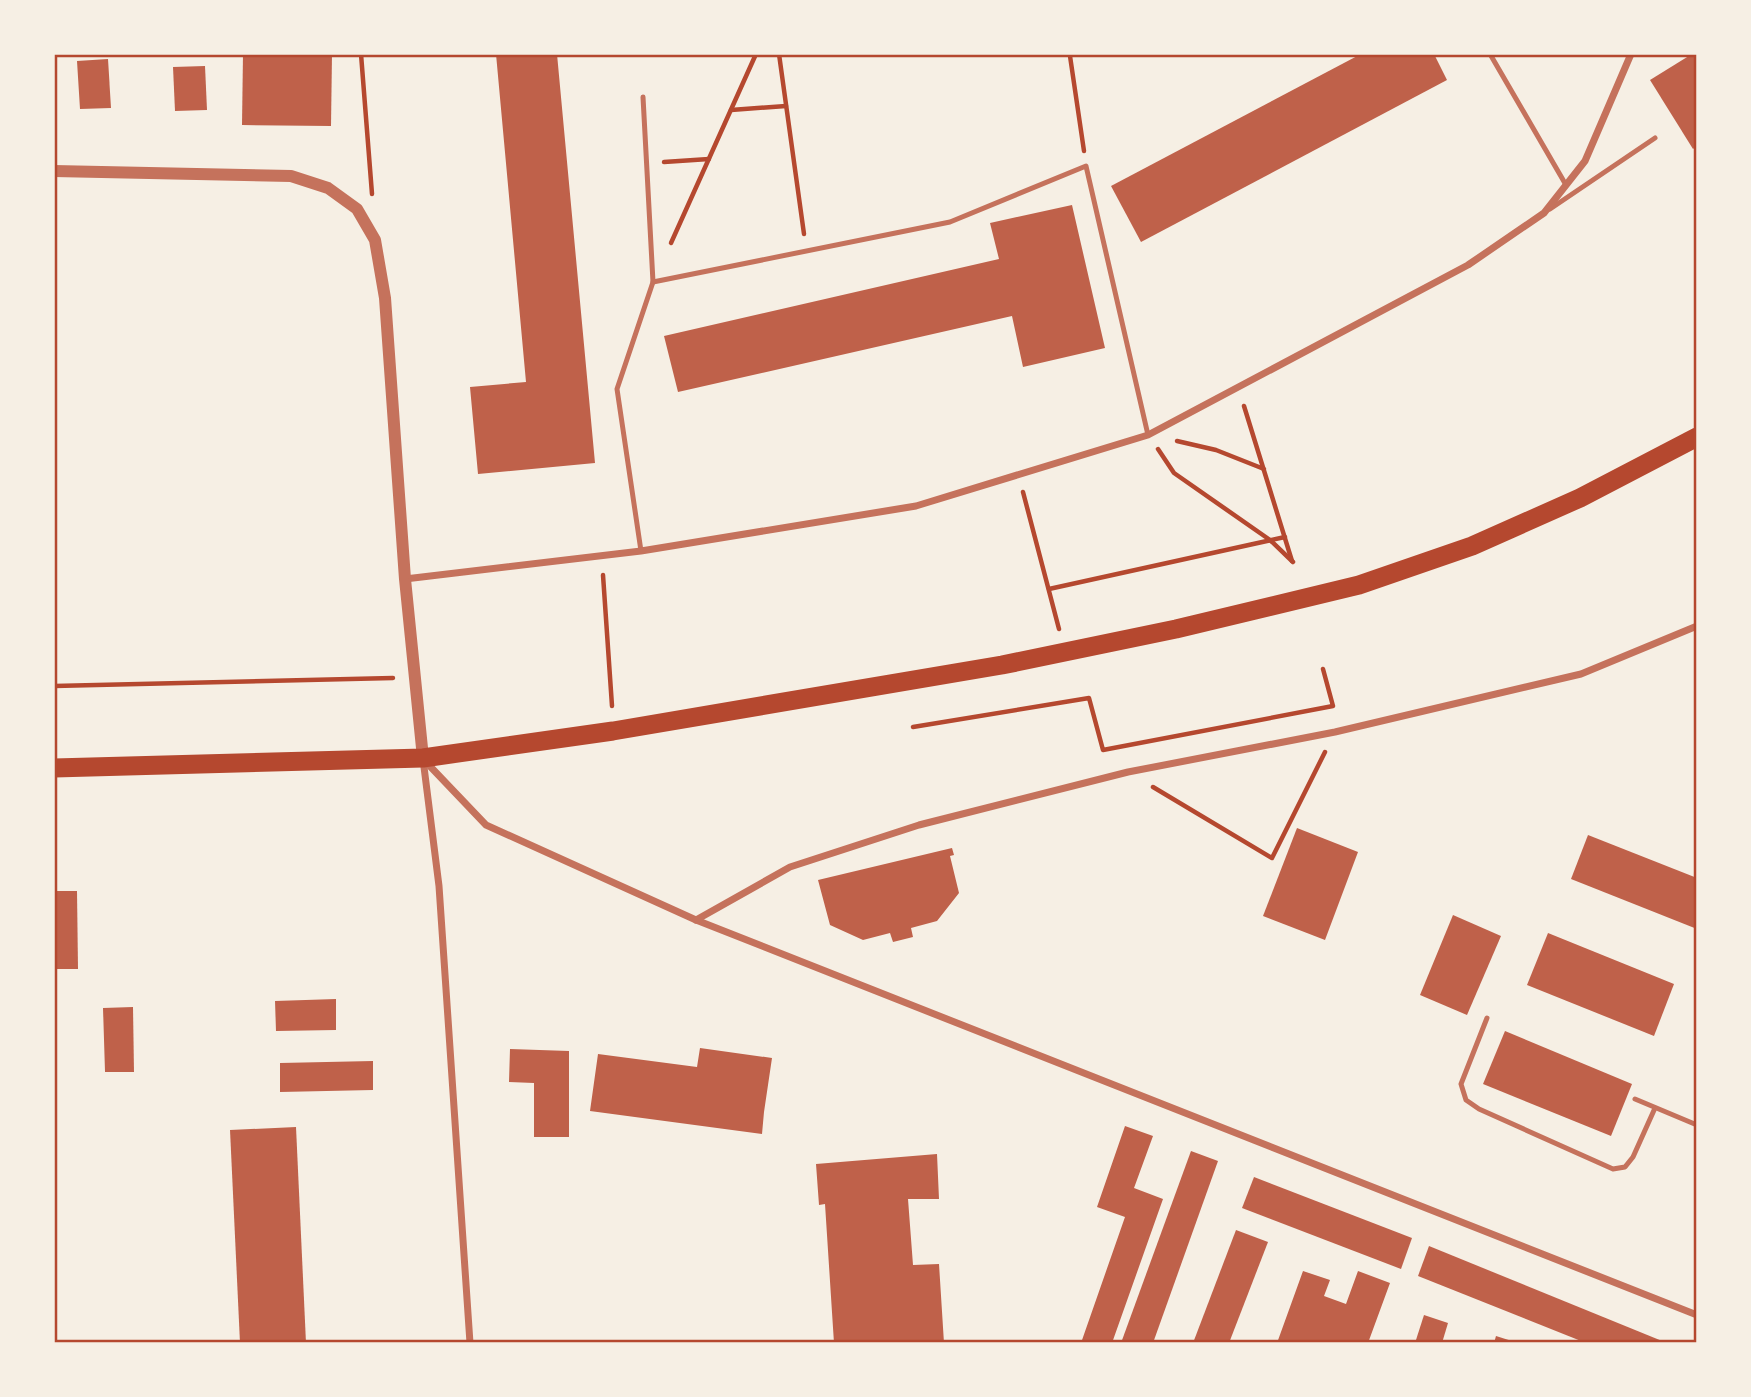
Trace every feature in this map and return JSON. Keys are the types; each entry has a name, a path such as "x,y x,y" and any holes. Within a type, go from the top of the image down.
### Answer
{"highway":[{"path":"54,768 423,758 613,731 1002,666 1176,629 1359,584 1484,541 1580,498 1697,437"}],"street":[{"path":"405,579 641,551 916,506 1149,435 1468,265 1544,213 1585,161 1631,54"},
{"path":"54,171 291,176 328,188 357,209 375,240 385,298 405,579 439,886 470,1343"},
{"path":"696,920 790,867 919,825 1128,772 1335,732 1581,674 1697,626"},
{"path":"423,758 486,825 696,920 1697,1315"}],"lane":[{"path":"1490,54 1566,185"},
{"path":"641,551 617,388 653,282 643,97"},
{"path":"1544,213 1655,138"},
{"path":"653,282 950,222 1086,166 1149,435"},
{"path":"1487,1018 1461,1084 1466,1100 1479,1110 1613,1169 1625,1167 1633,1157 1655,1108"},
{"path":"1635,1099 1697,1125"}],"path":[{"path":"361,54 375,240"},
{"path":"653,282 756,54"},
{"path":"779,54 806,251"},
{"path":"1071,54 1086,166"},
{"path":"731,110 786,106"},
{"path":"647,163 709,159"},
{"path":"1149,435 1174,473 1270,540 1293,562 1238,388"},
{"path":"1149,435 1216,450 1264,470"},
{"path":"1019,474 1062,640"},
{"path":"1049,589 1285,537"},
{"path":"602,555 613,731"},
{"path":"1128,772 1272,858 1335,732 1333,706 1323,669 1322,671"},
{"path":"54,686 415,677"},
{"path":"913,727 1089,698 1103,750 1333,706"}],"building":[{"path":"243,54 332,54 331,126 242,125"},
{"path":"496,54 557,54 595,463 478,474 470,387 526,382"},
{"path":"1361,54 1434,54 1447,80 1141,242 1111,186"},
{"path":"1692,54 1697,54 1697,146 1693,149 1650,80"},
{"path":"108,59 111,108 80,109 77,61"},
{"path":"205,66 207,110 175,111 173,67"},
{"path":"1072,205 1105,348 1023,367 1012,316 678,392 664,336 999,259 990,223"},
{"path":"1297,828 1358,852 1325,940 1263,916"},
{"path":"1588,835 1697,878 1697,929 1571,879"},
{"path":"952,848 954,855 950,856 959,893 937,921 911,928 913,937 893,942 890,933 863,940 830,925 818,880"},
{"path":"54,891 77,891 78,969 54,969"},
{"path":"1453,915 1501,936 1467,1015 1420,995"},
{"path":"1548,933 1674,984 1654,1036 1527,985"},
{"path":"336,999 336,1030 276,1031 275,1001"},
{"path":"133,1007 134,1072 105,1072 103,1008"},
{"path":"1505,1031 1632,1084 1611,1136 1483,1084"},
{"path":"700,1048 772,1058 762,1134 590,1111 598,1054 697,1067"},
{"path":"510,1049 569,1051 569,1137 534,1137 534,1083 509,1082"},
{"path":"373,1061 373,1090 280,1092 280,1063"},
{"path":"1125,1126 1153,1136 1134,1188 1163,1199 1112,1343 1081,1343 1125,1217 1097,1207"},
{"path":"296,1127 306,1343 240,1343 230,1130"},
{"path":"1191,1151 1218,1161 1153,1343 1121,1343"},
{"path":"937,1154 939,1199 908,1199 913,1265 939,1264 944,1343 834,1343 825,1204 819,1205 816,1164"},
{"path":"1254,1177 1412,1238 1401,1269 1242,1208"},
{"path":"1236,1230 1268,1242 1229,1343 1193,1343"},
{"path":"1429,1246 1667,1343 1586,1343 1418,1276"},
{"path":"1303,1271 1330,1280 1324,1296 1346,1304 1358,1271 1390,1283 1368,1343 1277,1343"},
{"path":"1424,1315 1448,1323 1442,1343 1415,1343"},
{"path":"1496,1336 1515,1342 1515,1343 1494,1343"}]}
